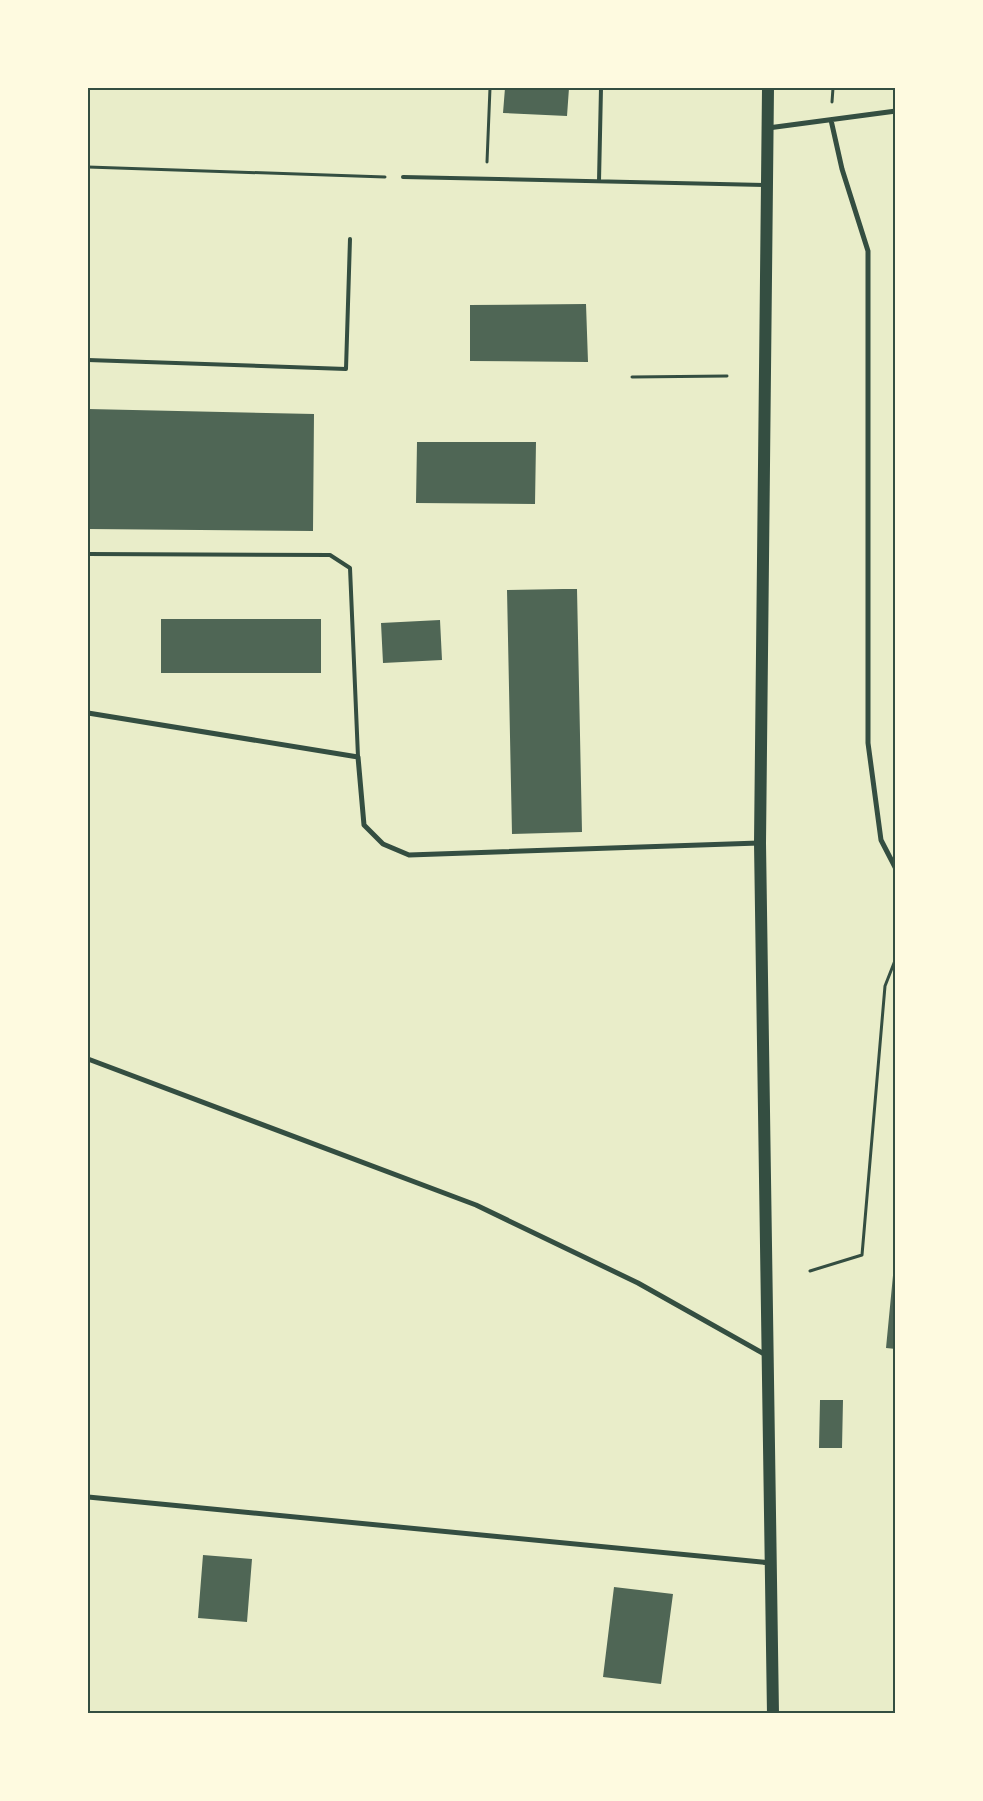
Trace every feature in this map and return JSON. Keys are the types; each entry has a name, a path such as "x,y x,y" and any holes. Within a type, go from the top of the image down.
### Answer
{"main road":[{"path":"768,88 760,843 766,1356 773,1714"}],"street":[{"path":"768,128 896,111"},
{"path":"832,120 842,169 868,251 868,743 881,840 896,869"},
{"path":"88,713 358,757 364,825 383,844 409,855 760,843"},
{"path":"88,1059 476,1205 638,1283 766,1356"},
{"path":"88,1497 771,1562"}],"lane":[{"path":"598,181 601,88"},
{"path":"403,177 768,185"},
{"path":"88,360 346,369 350,239"},
{"path":"88,554 330,555 350,568 358,757"}],"path":[{"path":"486,178 490,88"},
{"path":"88,167 403,177"},
{"path":"632,377 727,376"},
{"path":"810,1271 862,1255 885,986 896,958"}],"building":[{"path":"505,88 569,88 567,116 503,113"},
{"path":"586,304 588,362 470,361 470,305"},
{"path":"88,409 314,414 313,531 88,529"},
{"path":"417,442 536,442 535,504 416,503"},
{"path":"577,589 582,832 512,834 507,590"},
{"path":"161,619 321,619 321,673 161,673"},
{"path":"440,620 442,660 383,663 381,623"},
{"path":"894,1265 896,1265 896,1349 886,1348"},
{"path":"820,1400 843,1400 842,1448 819,1448"},
{"path":"203,1555 252,1559 247,1622 198,1618"},
{"path":"614,1587 673,1594 661,1684 603,1677"}]}
